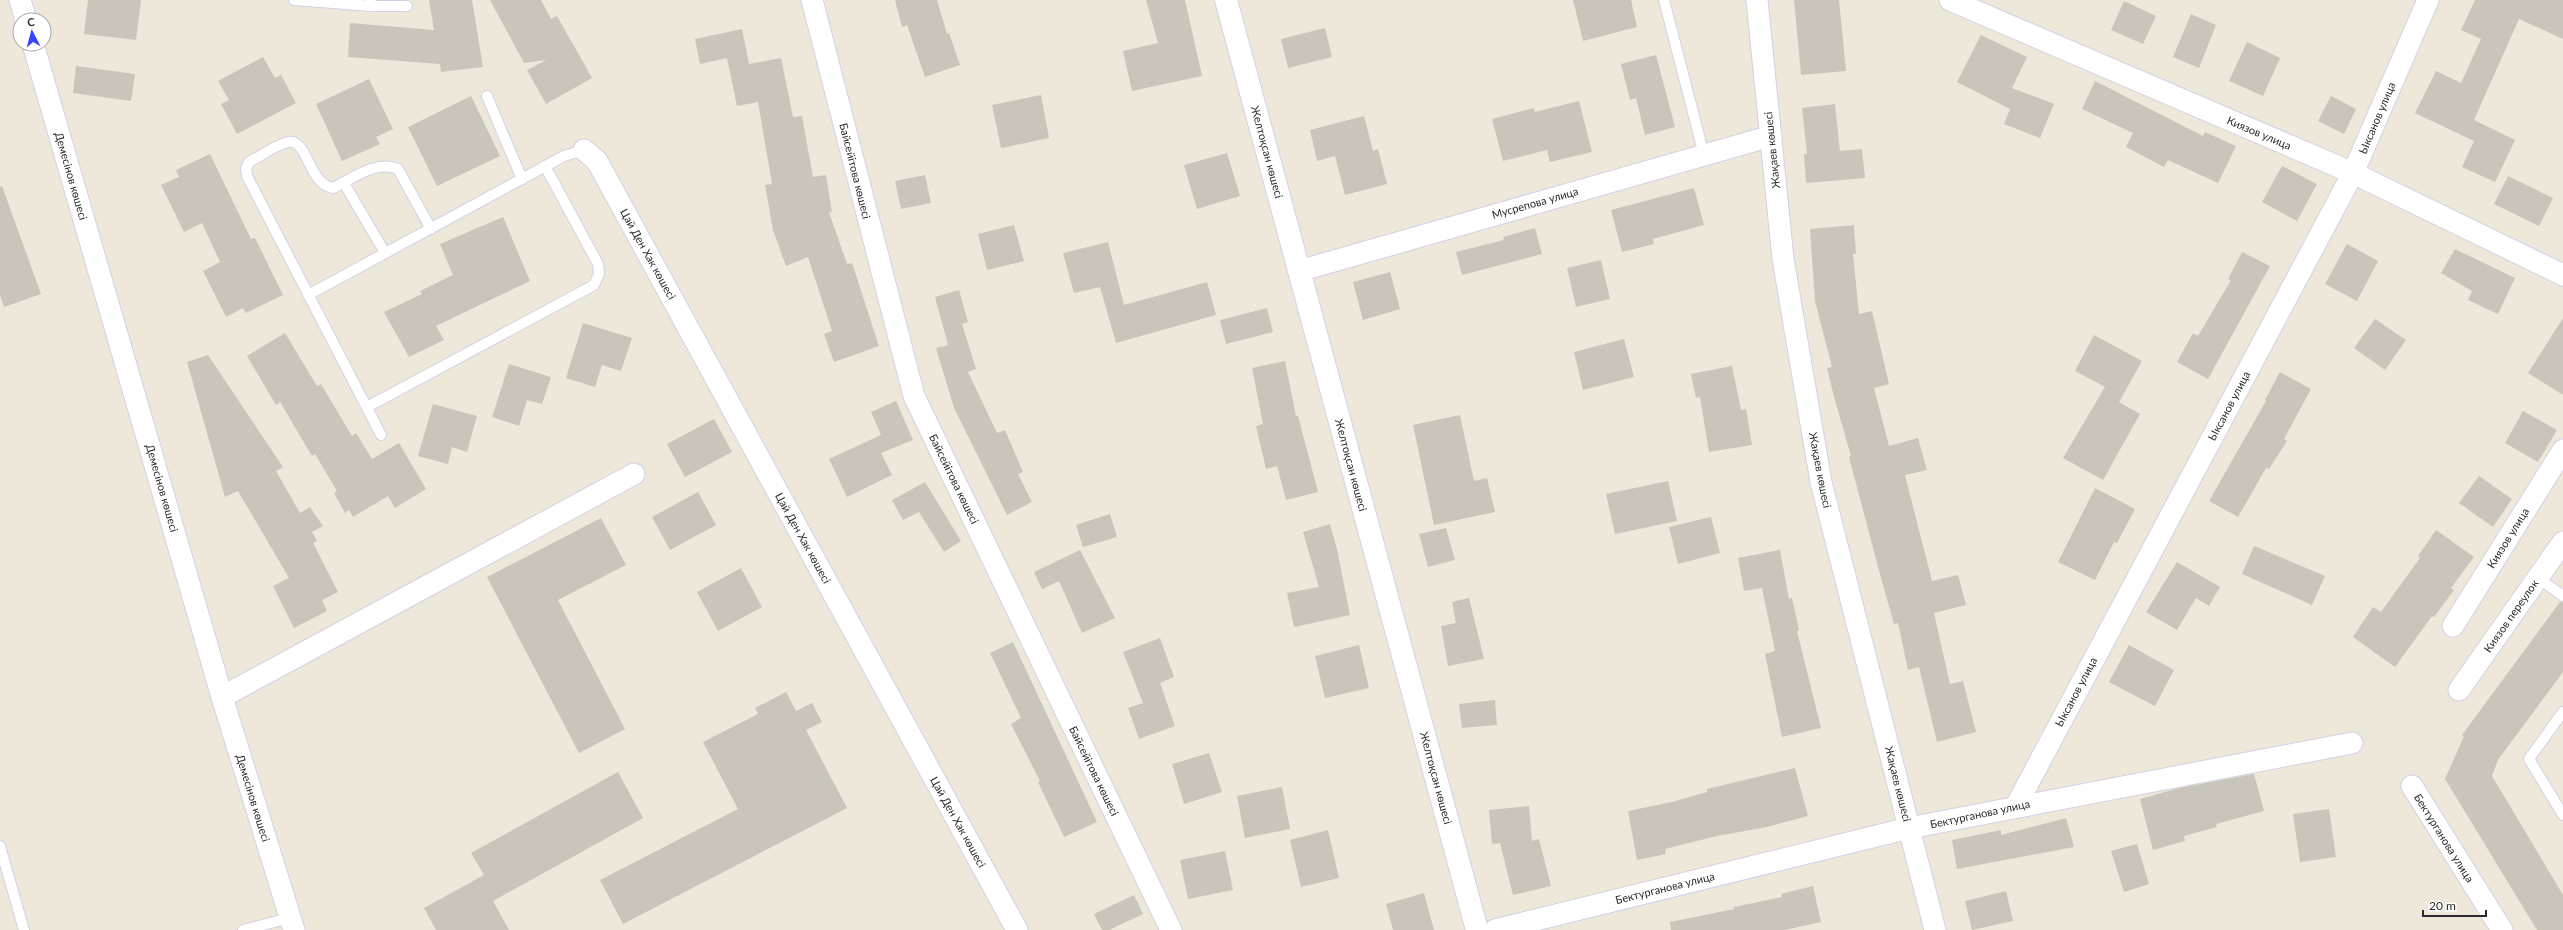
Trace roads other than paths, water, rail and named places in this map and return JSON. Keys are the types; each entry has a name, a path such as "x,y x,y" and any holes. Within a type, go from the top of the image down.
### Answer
{"street":[{"path":"20,0 24,12"},
{"name":"Байсейітова көшесі","path":"812,0 914,396 1171,930"},
{"name":"Желтоқсан көшесі","path":"1226,0 1477,930"},
{"name":"Жақаев көшесі","path":"1757,0 1783,259 1821,482 1935,930"},
{"name":"Киязов улица","path":"1950,0 2353,173 2563,275"},
{"name":"Ыксанов улица","path":"2016,806 2353,173 2428,0"},
{"name":"Демесінов көшесі","path":"35,52 222,697 292,924"},
{"name":"Мусрепова улица","path":"1299,271 1771,136"},
{"name":"Цай Ден Хак көшесі","path":"584,150 597,161 601,168 1017,930"},
{"name":"Киязов улица","path":"2453,626 2563,450"},
{"path":"222,697 634,474"},
{"name":"Киязов переулок","path":"2459,690 2563,542"},
{"name":"Бектурганова улица","path":"1495,930 1909,828 2016,806 2352,743"},
{"name":"Бектурганова улица","path":"2412,786 2502,930"}],"lane":[{"path":"294,0 408,6"},
{"path":"1664,0 1704,154"},
{"path":"487,96 522,179"},
{"path":"381,435 247,176 246,169 249,162 289,142 296,143 302,149 318,181 325,187 333,188 380,165 390,165 398,169 431,229"},
{"path":"308,295 564,156 584,150"},
{"path":"367,407 594,285 600,274 598,264 545,166"},
{"path":"344,182 385,253"},
{"path":"2538,578 2563,596"},
{"path":"2563,712 2529,759 2563,815"},
{"path":"0,846 24,930"},
{"path":"243,930 292,924"}]}
